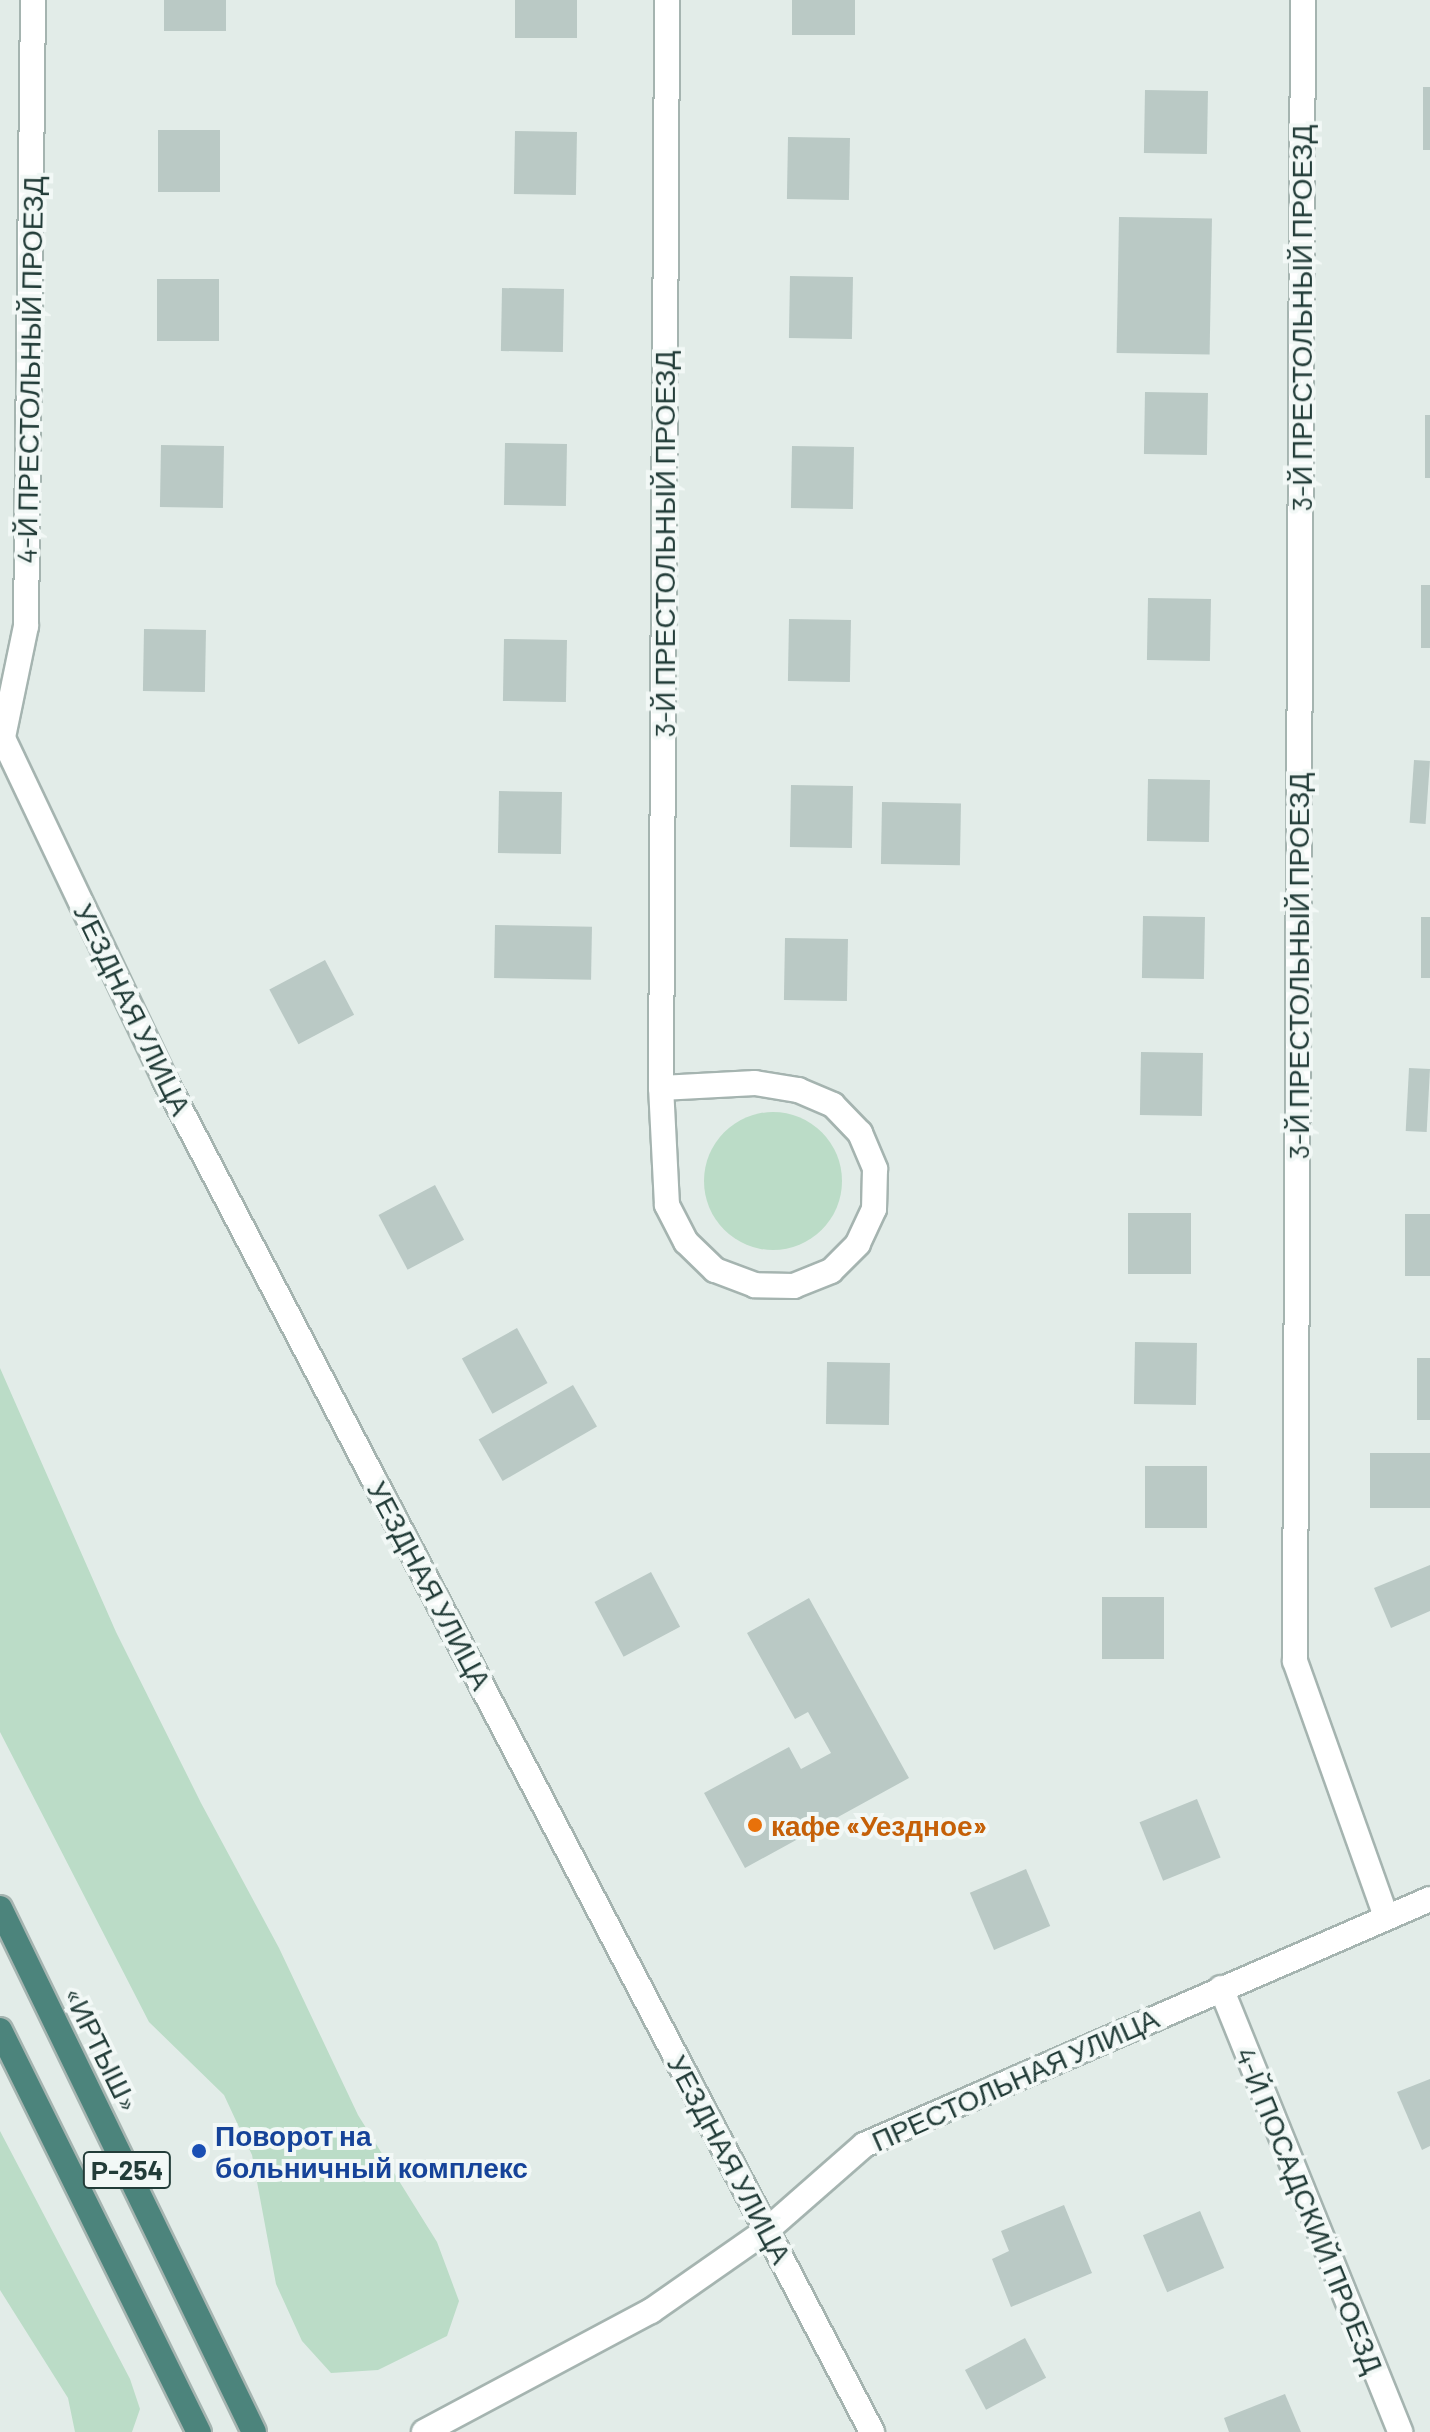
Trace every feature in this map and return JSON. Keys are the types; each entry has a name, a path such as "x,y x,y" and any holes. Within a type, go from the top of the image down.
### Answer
{"highway":[{"name":"«ИРТЫШ»","path":"0,1908 254,2432"},
{"name":"Р-254","path":"0,2030 199,2432"}],"street":[{"name":"4-Й ПРЕСТОЛЬНЫЙ ПРОЕЗД","path":"1,735 26,626 33,0"},
{"name":"3-Й ПРЕСТОЛЬНЫЙ ПРОЕЗД","path":"661,1088 755,1083 798,1090 833,1105 860,1133 875,1169 874,1209 858,1244 831,1271 794,1286 755,1285 715,1270 686,1242 667,1205 661,1088 667,0"},
{"name":"3-Й ПРЕСТОЛЬНЫЙ ПРОЕЗД","path":"1303,0 1295,1661 1386,1917"},
{"name":"УЕЗДНАЯ УЛИЦА","path":"1,735 165,1080 872,2432"},
{"name":"ПРЕСТОЛЬНАЯ УЛИЦА","path":"424,2432 651,2311 767,2230 864,2145 1430,1899"},
{"name":"4-Й ПОСАДСКИЙ ПРОЕЗД","path":"1221,1988 1400,2432"}],"green space":[{"path":"773,1112 799,1117 822,1132 837,1155 842,1181 837,1207 822,1230 799,1245 773,1250 747,1245 724,1230 709,1207 704,1181 709,1155 724,1132 747,1117"},
{"path":"0,1368 116,1632 201,1803 279,1948 358,2115 437,2242 459,2301 447,2336 378,2370 331,2373 302,2341 276,2284 252,2155 224,2095 149,2022 0,1732"},
{"path":"0,2131 130,2379 140,2409 132,2432 75,2432 68,2398 0,2290"}],"building":[{"path":"164,0 226,0 226,31 164,31"},
{"path":"515,0 577,0 577,38 515,38"},
{"path":"792,0 855,0 855,35 792,35"},
{"path":"1423,87 1430,87 1430,150 1423,150"},
{"path":"1145,90 1208,91 1207,154 1144,153"},
{"path":"158,130 220,130 220,192 158,192"},
{"path":"515,131 577,132 576,195 514,194"},
{"path":"788,137 850,138 849,200 787,199"},
{"path":"1119,217 1212,219 1210,355 1117,353"},
{"path":"790,276 853,277 852,339 789,338"},
{"path":"157,279 219,279 219,341 157,341"},
{"path":"502,288 564,289 563,352 501,351"},
{"path":"1145,392 1208,393 1207,455 1144,454"},
{"path":"1425,415 1430,415 1430,478 1425,478"},
{"path":"505,443 567,444 566,506 504,505"},
{"path":"161,445 224,446 223,508 160,507"},
{"path":"792,446 854,447 853,509 791,508"},
{"path":"1421,585 1430,585 1430,648 1421,648"},
{"path":"1148,598 1211,599 1210,661 1147,660"},
{"path":"789,619 851,620 850,682 788,681"},
{"path":"144,629 206,630 205,692 143,691"},
{"path":"504,639 567,640 566,702 503,701"},
{"path":"1414,760 1430,761 1426,824 1410,823"},
{"path":"1148,779 1210,780 1209,842 1147,841"},
{"path":"791,785 853,786 852,848 790,847"},
{"path":"499,791 562,792 561,854 498,853"},
{"path":"882,802 961,803 960,865 881,864"},
{"path":"1143,916 1205,917 1204,979 1142,978"},
{"path":"1421,917 1430,917 1430,978 1421,978"},
{"path":"495,925 592,927 591,980 494,978"},
{"path":"785,938 848,939 847,1001 784,1000"},
{"path":"325,960 354,1015 298,1044 269,990"},
{"path":"1141,1052 1203,1053 1202,1116 1140,1115"},
{"path":"1409,1068 1430,1069 1427,1132 1406,1131"},
{"path":"435,1185 464,1240 408,1270 378,1215"},
{"path":"1128,1213 1191,1213 1191,1274 1128,1274"},
{"path":"1405,1214 1430,1214 1430,1276 1405,1276"},
{"path":"517,1328 548,1383 492,1414 462,1359"},
{"path":"1135,1342 1197,1343 1196,1405 1134,1404"},
{"path":"1417,1358 1430,1358 1430,1420 1417,1420"},
{"path":"827,1362 890,1363 889,1425 826,1424"},
{"path":"573,1385 597,1427 503,1481 479,1440"},
{"path":"1370,1453 1430,1453 1430,1508 1370,1508"},
{"path":"1145,1466 1207,1466 1207,1528 1145,1528"},
{"path":"1430,1565 1430,1611 1391,1628 1374,1588"},
{"path":"651,1572 680,1627 624,1657 594,1602"},
{"path":"1102,1597 1164,1597 1164,1659 1102,1659"},
{"path":"809,1598 909,1778 745,1868 704,1793 789,1747 801,1769 831,1753 808,1712 795,1719 747,1633"},
{"path":"1197,1799 1221,1857 1163,1881 1140,1822"},
{"path":"1026,1869 1050,1926 994,1950 970,1893"},
{"path":"1430,2079 1430,2146 1422,2150 1397,2092"},
{"path":"1064,2205 1092,2273 1011,2307 992,2259 1009,2251 1001,2231"},
{"path":"1200,2211 1224,2268 1167,2292 1143,2235"},
{"path":"1025,2338 1046,2378 986,2410 965,2370"},
{"path":"1285,2394 1301,2432 1229,2432 1224,2418"}],"place":[{"name":"кафе «Уездное»","path":"755,1825"},
{"name":"Поворот на больничный комплекс","path":"199,2151"}]}
